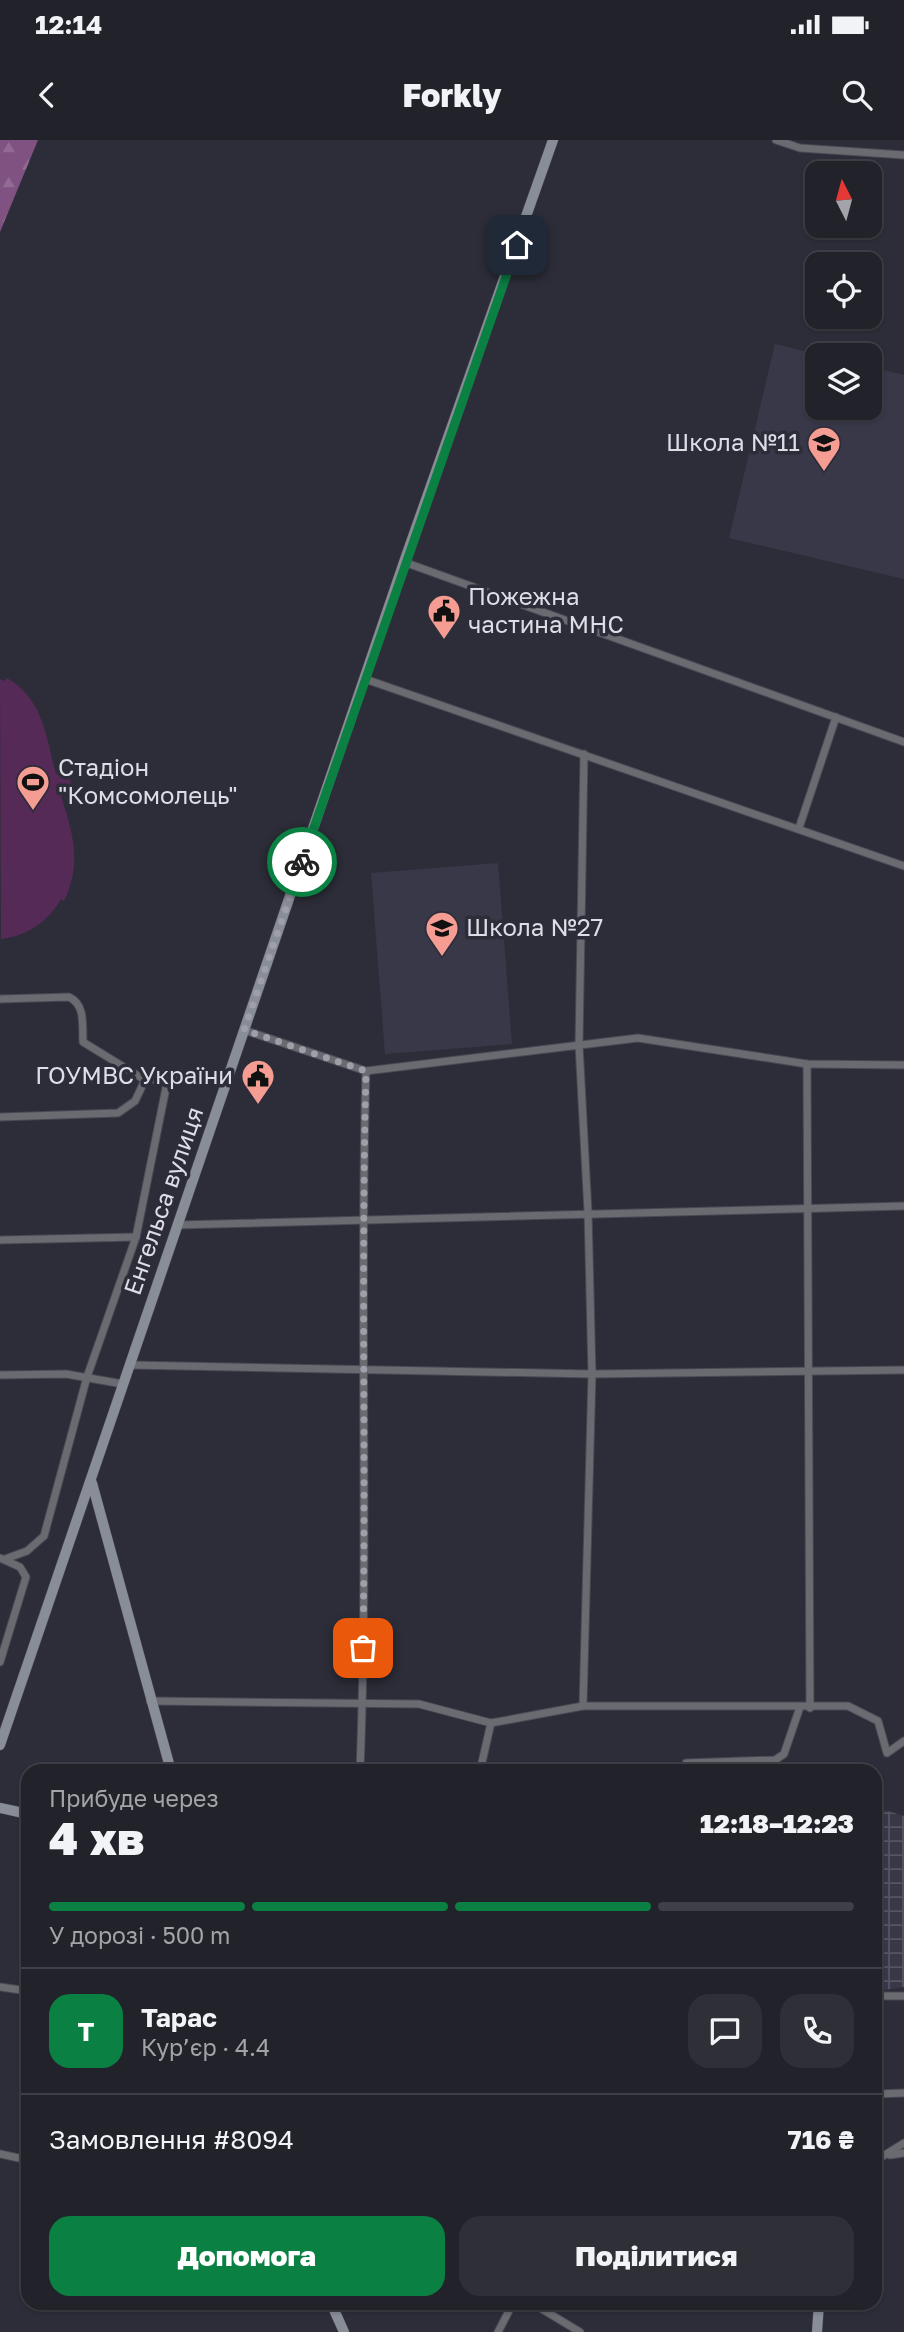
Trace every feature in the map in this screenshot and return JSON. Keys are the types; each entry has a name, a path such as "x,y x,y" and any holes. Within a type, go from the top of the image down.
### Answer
{"street":[{"name":"Енгельса вулиця","path":"0,1745 404,562 553,140"},
{"path":"776,140 800,148 904,155"},
{"path":"404,562 904,742"},
{"path":"365,679 904,866"},
{"path":"799,828 836,717"},
{"path":"583,1706 592,1374 588,1212 579,1045 584,754"},
{"path":"0,999 69,998 76,1001 81,1008 83,1042 145,1080 230,1072"},
{"path":"244,1030 366,1071 638,1038 807,1064 904,1065"},
{"path":"807,1064 810,1707"},
{"path":"360,1764 366,1371 361,1220 366,1071"},
{"path":"3,1558 27,1551 44,1536 87,1377 136,1237 168,1078"},
{"path":"0,1117 118,1113 135,1101 145,1080"},
{"path":"177,1225 588,1212 904,1206"},
{"path":"0,1240 136,1237"},
{"path":"130,1365 592,1374 904,1370"},
{"path":"0,1375 66,1374 123,1384"},
{"path":"91,1483 169,1764"},
{"path":"0,1662 26,1577 20,1567 3,1558"},
{"path":"150,1701 419,1704 491,1723 583,1706 848,1706 878,1721 887,1753 904,1741"},
{"path":"686,1764 775,1760 784,1755 791,1726 800,1707"},
{"path":"482,1764 491,1723"},
{"path":"0,1808 21,1812"},
{"path":"0,1987 21,1990"},
{"path":"882,1996 904,1996"},
{"path":"882,2094 904,2093"},
{"path":"882,2157 904,2143"},
{"path":"885,2155 904,2153"},
{"path":"0,2154 21,2158"},
{"path":"334,2310 344,2332"},
{"path":"498,2332 509,2310"},
{"path":"544,2310 580,2332"},
{"path":"817,2332 819,2310"}],"shaded area":[{"name":"Школа №11","path":"775,344 805,351 805,420 882,420 882,370 904,375 904,579 729,538"},
{"name":"Стадіон \"Комсомолець\"","path":"7,678 19,687 36,708 46,732 56,774 68,771 73,791 61,796 72,836 74,861 70,887 64,901 61,899 50,915 28,931 1,939 0,679 5,681"},
{"name":"Школа №27","path":"498,863 512,1044 385,1054 371,873"},
{"path":"882,1809 904,1816 904,1987 882,1990"}],"green space":[{"path":"0,140 38,140 0,232"}],"way so far":[{"path":"302,862 244,1030 366,1071 361,1220 366,1371 363,1648"}],"place":[{"name":"Школа №11","path":"824,473"},
{"name":"Пожежна частина МНС","path":"444,641"},
{"name":"Стадіон \"Комсомолець\"","path":"33,812"},
{"name":"Школа №27","path":"442,958"},
{"name":"ГОУМВС України","path":"258,1106"}],"route":[{"path":"302,862 404,562 517,245"}]}
